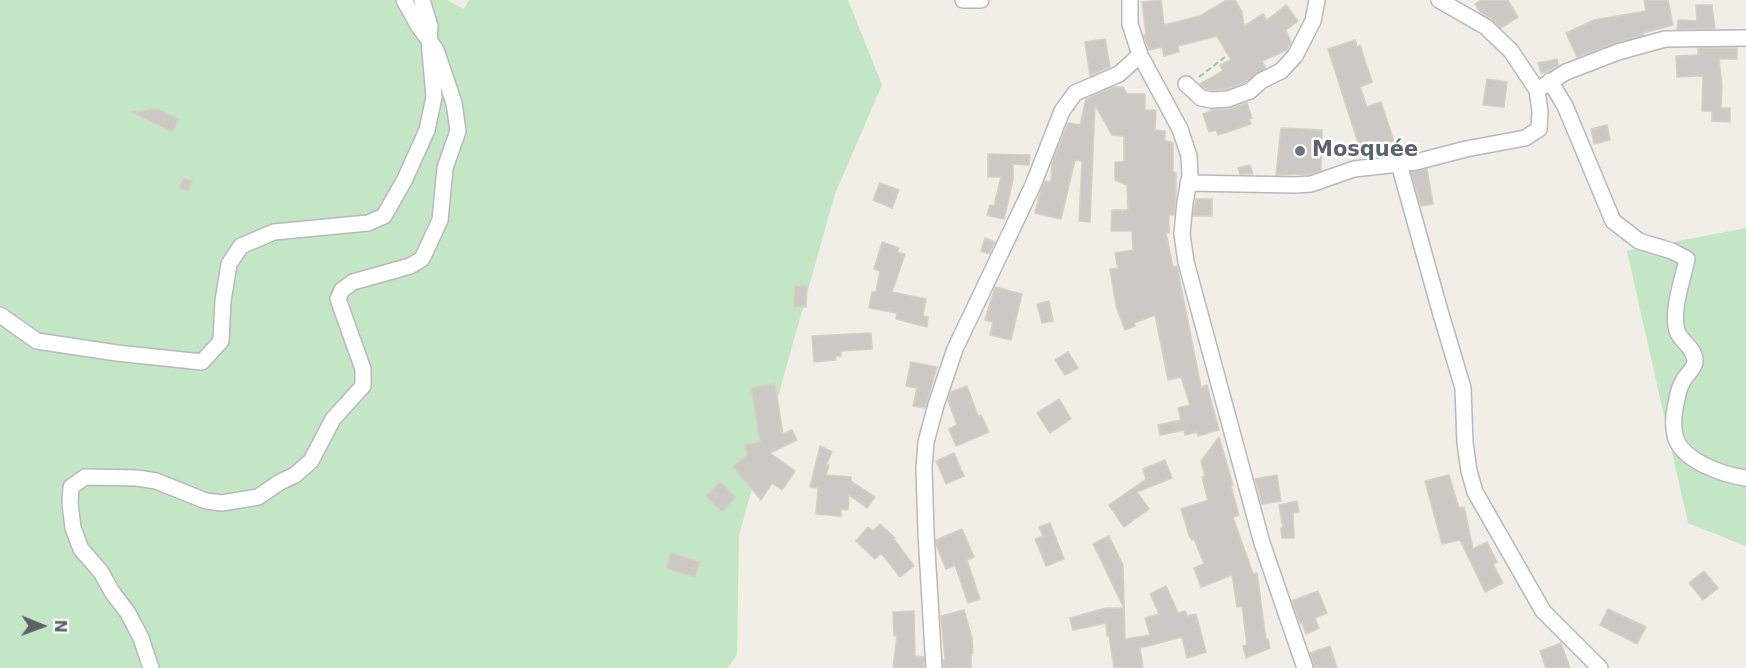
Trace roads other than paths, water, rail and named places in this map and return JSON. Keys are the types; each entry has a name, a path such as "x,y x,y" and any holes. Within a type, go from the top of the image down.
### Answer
{"street":[{"path":"151,668 141,638 128,613 112,592 101,572 81,549 73,528 71,487 85,477 137,478 156,481 206,501 222,503 258,497 295,475 311,461 333,419 363,386 363,369 338,299 342,290 353,282 410,266 422,260 440,220 445,168 458,131 454,103 436,50 419,27 404,0"},
{"path":"0,315 37,342 202,362 221,341 223,301 229,264 241,246 274,232 368,223 384,216 405,179 427,130 434,97 430,26 422,0"},
{"path":"963,0 981,0"},
{"path":"1130,0 1130,24 1140,55 1180,129 1189,156 1182,234 1186,262 1262,543 1305,668"},
{"path":"1185,84 1201,98 1212,100 1228,99 1250,91 1261,81 1281,71 1295,56 1313,21 1317,0"},
{"path":"1188,183 1311,184 1354,169 1416,162 1466,149 1525,138 1539,129 1540,111 1537,90 1511,51 1486,27 1439,0"},
{"path":"1537,90 1566,72 1618,52 1665,39 1746,38"},
{"path":"934,668 924,468 926,442 936,405 955,349 1033,185 1062,111 1076,93 1119,74 1140,55"},
{"path":"1550,81 1564,106 1613,221 1639,241 1687,258 1677,301 1676,322 1677,332 1694,355 1695,364 1682,382 1677,399 1674,419 1677,442 1688,454 1708,468 1746,478"},
{"path":"1400,164 1463,387 1465,443 1475,492 1543,611 1600,668"}],"place":[{"name":"Mosquée","path":"1300,151"}]}
